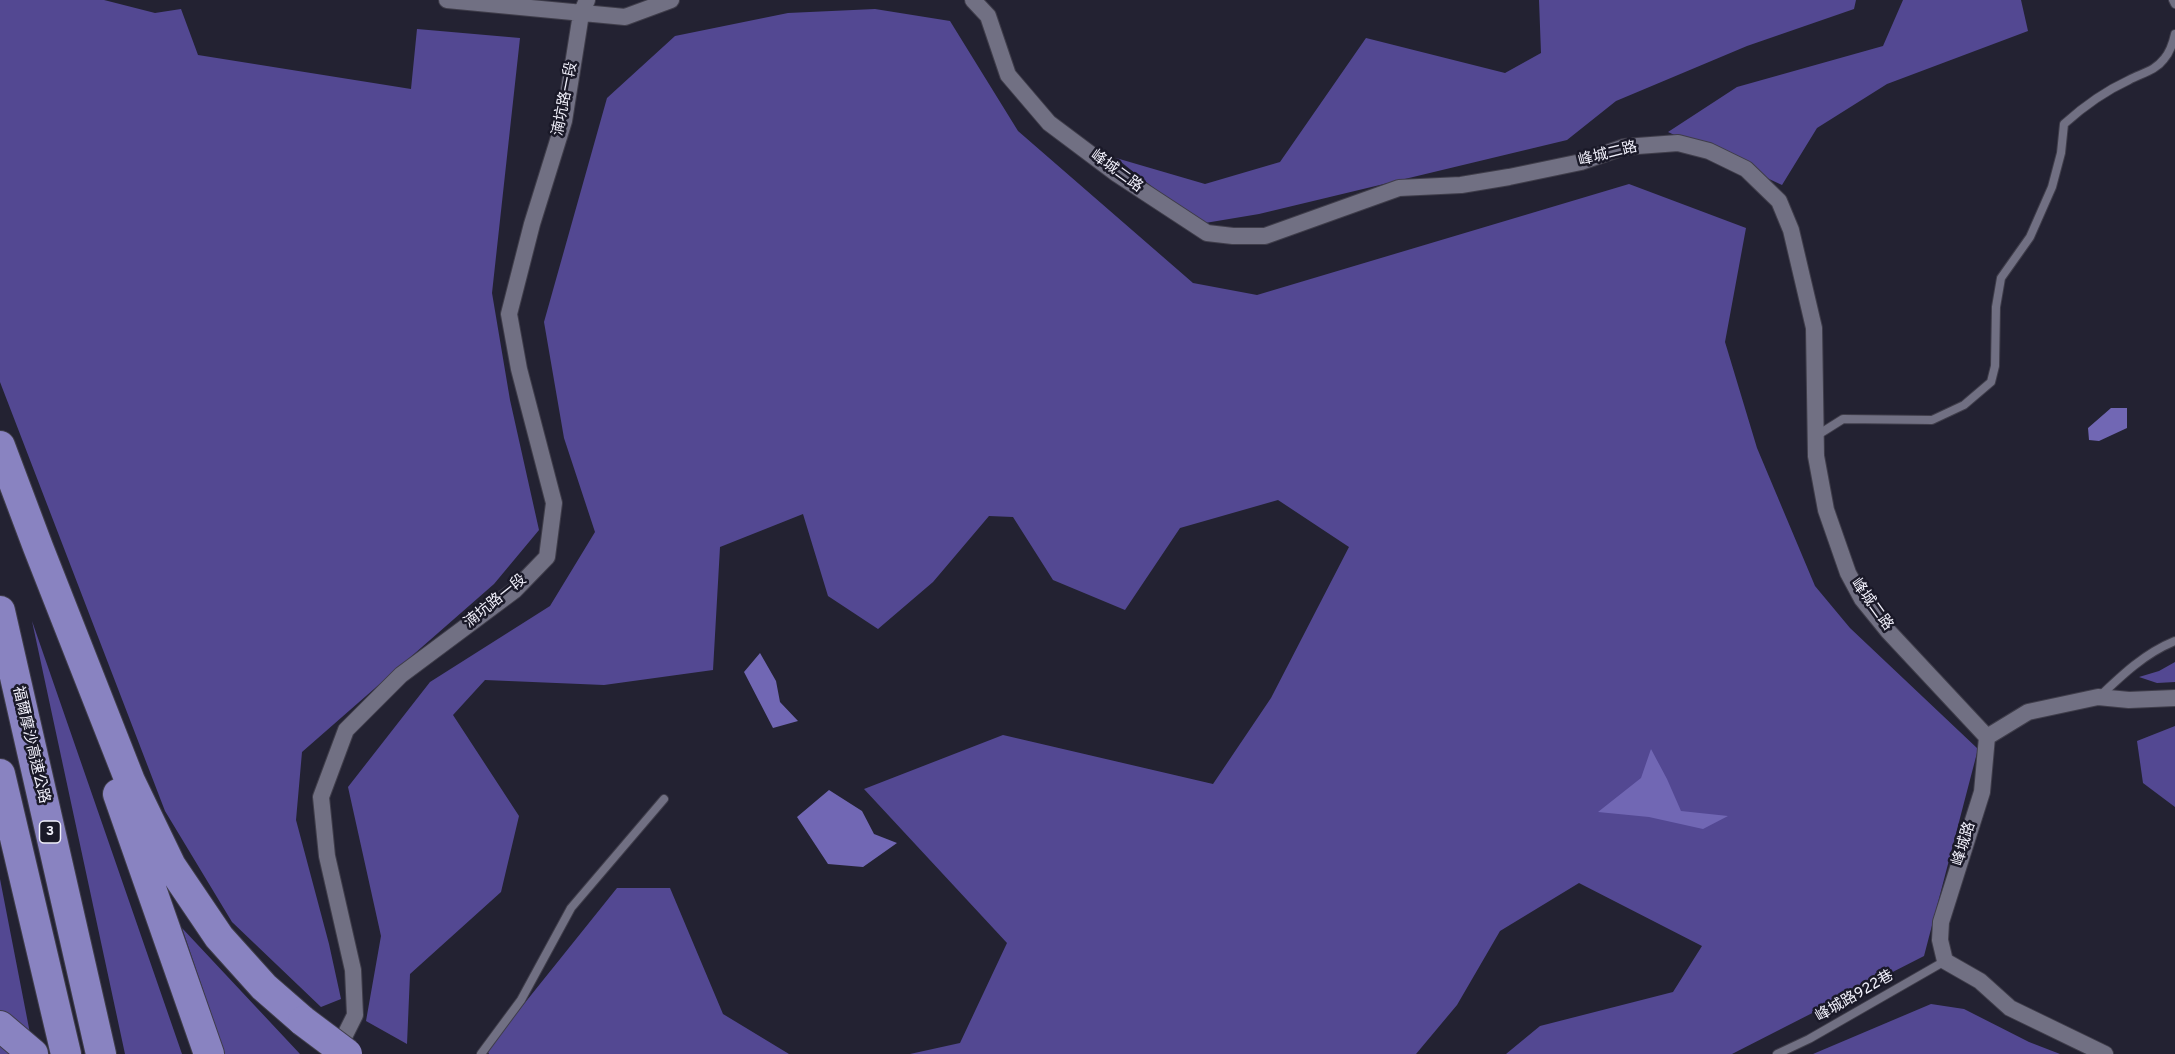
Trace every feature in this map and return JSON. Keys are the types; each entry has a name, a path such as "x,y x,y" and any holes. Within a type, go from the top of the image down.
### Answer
{"highway":[{"path":"0,446 130,781 171,866 219,937 264,987 303,1021 347,1054"},
{"path":"38,547 109,767 209,1054"},
{"name":"福爾摩沙高速公路","path":"0,611 101,1054"},
{"path":"0,774 66,1054"},
{"path":"0,1026 33,1054"}],"street":[{"path":"456,0 584,7 625,17 671,0"},
{"name":"峰城二路","path":"973,0 988,16 1008,75 1049,123 1117,174 1207,233 1265,236 1399,188 1461,184 1509,177 1581,162 1624,147 1678,143 1709,152 1746,169 1779,201 1791,230 1814,328 1816,456 1826,510 1848,573 1862,599 1888,631 1987,737"},
{"name":"湳坑路一段","path":"336,1054 355,1015 353,970 327,856 321,797 346,730 401,675 515,590 547,556 554,502 519,369 509,314 531,224 564,121 584,7"},
{"path":"1987,737 2028,712 2098,697 2129,700 2175,698"},
{"name":"峰城路","path":"1945,961 1940,940 1941,922 1982,792 1987,737"},
{"path":"1945,961 1980,981 2010,1008 2105,1054"}],"lane":[{"path":"1815,436 1843,419 1932,420 1964,405 1991,382 1995,366 1996,308 2001,278 2030,237 2052,187 2061,153 2064,124 2085,104 2130,79 2150,72 2164,60 2175,34"},
{"path":"2098,697 2141,659 2175,641"},
{"path":"481,1054 521,1000 571,908 664,799"},
{"name":"峰城路922巷","path":"1777,1054 1809,1040 1945,961"}],"shaded area":[{"path":"0,0 104,0 155,13 181,9 198,55 411,89 417,29 520,38 492,293 510,400 539,530 494,584 302,752 296,820 341,999 321,1007 232,922 165,811 0,382"},
{"path":"1539,0 1856,0 1854,9 1747,46 1616,101 1567,140 1259,214 1199,224 1116,158 1205,184 1280,162 1366,38 1505,73 1541,53"},
{"path":"1903,0 2021,0 2028,31 1887,84 1817,128 1782,185 1668,132 1737,87 1883,46"},
{"path":"875,9 950,21 1018,131 1193,283 1257,295 1629,184 1746,228 1725,342 1757,448 1815,586 1850,628 1978,749 1924,956 1732,1054 1506,1054 1540,1026 1673,992 1702,946 1579,883 1500,931 1457,1005 1416,1054 910,1054 960,1043 1007,943 864,789 1003,735 1213,784 1271,698 1349,547 1278,500 1180,528 1125,610 1053,580 1013,517 989,516 933,582 878,629 828,596 803,514 720,547 713,670 604,685 485,680 453,715 519,816 501,892 410,974 407,1044 366,1021 381,936 348,787 430,682 550,606 595,532 564,438 544,322 607,98 675,36 788,13"},
{"path":"2111,408 2127,408 2127,428 2099,441 2089,440 2088,428"},
{"path":"32,621 182,1054 125,1054"},
{"path":"760,653 776,681 780,702 798,721 773,728 744,672"},
{"path":"2175,662 2175,682 2157,683 2139,677 2159,671"},
{"path":"2175,726 2175,807 2143,783 2137,741"},
{"path":"1651,749 1681,811 1728,816 1703,829 1649,817 1598,812 1641,778"},
{"path":"829,790 862,811 874,834 897,843 863,867 828,864 797,817"},
{"path":"0,879 34,1054 0,1054"},
{"path":"617,888 670,888 723,1014 789,1054 489,1054 487,1050"},
{"path":"182,928 300,1054 225,1054"},
{"path":"1931,1004 1964,1009 2029,1042 2060,1054 1813,1054"}]}
